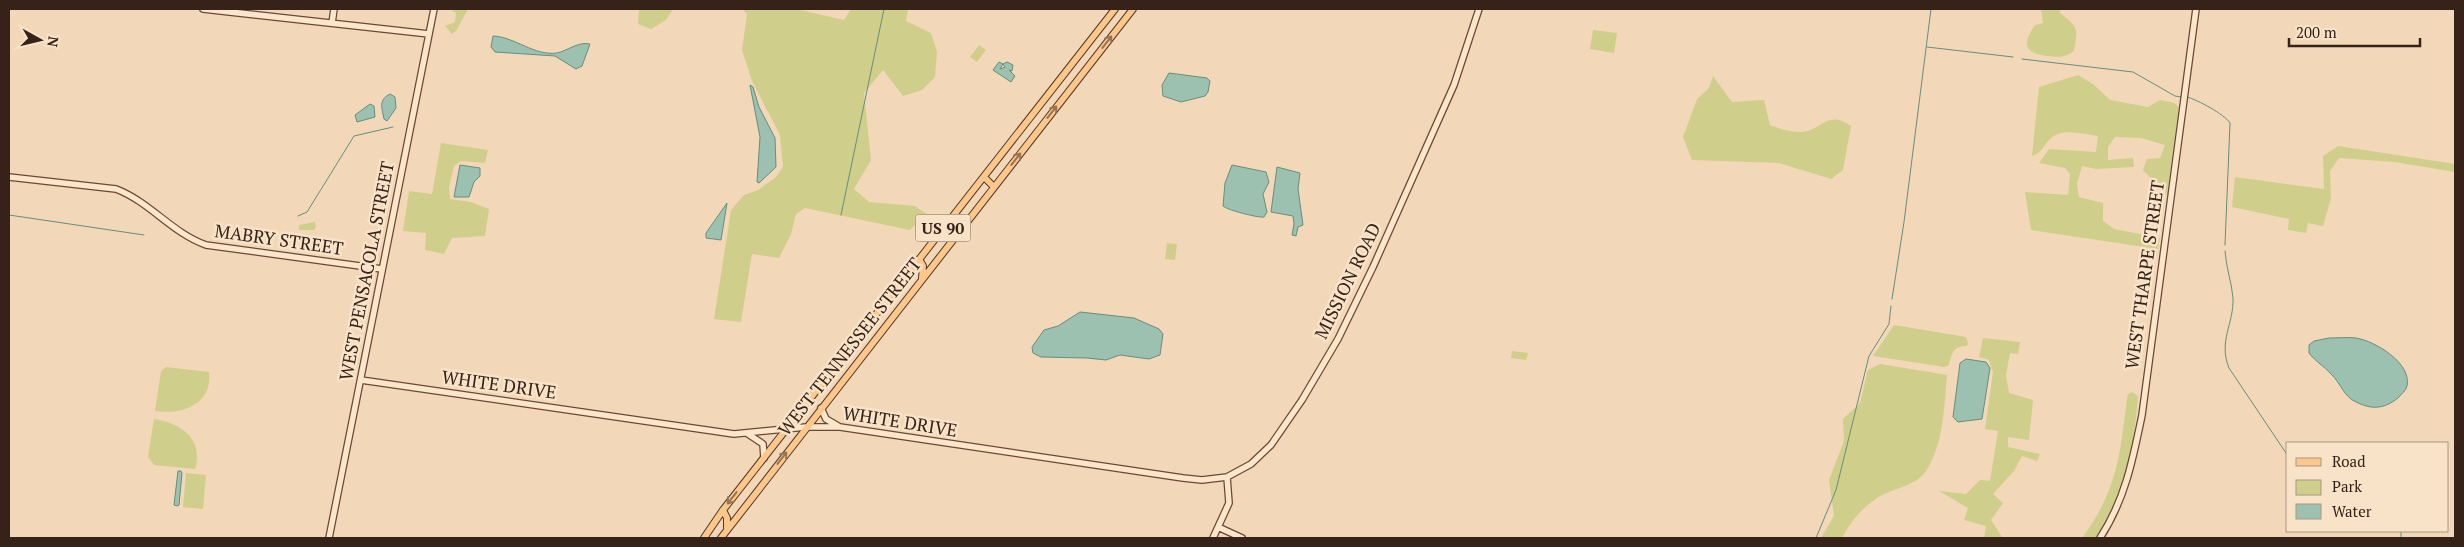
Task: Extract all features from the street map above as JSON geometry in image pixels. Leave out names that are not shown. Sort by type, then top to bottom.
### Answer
[{"type":"main road","name":"WEST TENNESSEE STREET","points":[[704,538],[723,510],[1115,9]]},
{"type":"main road","name":"WEST TENNESSEE STREET","points":[[721,538],[1133,9]]},
{"type":"main road","points":[[1055,85],[1067,93]]},
{"type":"main road","points":[[984,177],[994,187]]},
{"type":"main road","points":[[919,259],[923,266],[922,279]]},
{"type":"main road","points":[[723,510],[727,518],[726,530]]},
{"type":"street","points":[[203,9],[429,34]]},
{"type":"street","points":[[332,23],[334,9]]},
{"type":"street","name":"WEST PENSACOLA STREET","points":[[329,538],[434,9]]},
{"type":"street","name":"MISSION ROAD","points":[[1227,477],[1251,464],[1272,445],[1302,400],[1346,324],[1454,85],[1478,9]]},
{"type":"street","name":"WEST THARPE STREET","points":[[2100,538],[2114,515],[2129,478],[2142,415],[2196,9]]},
{"type":"street","name":"MABRY STREET","points":[[9,177],[116,189],[131,196],[187,237],[206,245],[382,269]]},
{"type":"street","name":"WHITE DRIVE","points":[[360,380],[717,432],[746,433],[806,427],[840,427],[1183,478],[1202,480],[1227,477]]},
{"type":"street","points":[[822,408],[826,419],[840,427]]},
{"type":"street","points":[[746,433],[763,444],[764,458]]},
{"type":"street","points":[[1212,538],[1229,503],[1227,477]]},
{"type":"street","points":[[1218,527],[1242,538]]},
{"type":"green space","points":[[450,9],[468,9],[456,31],[452,34],[445,26],[455,22],[456,13]]},
{"type":"green space","points":[[639,9],[673,9],[666,20],[651,29],[638,24]]},
{"type":"green space","points":[[735,9],[796,9],[844,20],[851,9],[908,9],[906,21],[931,33],[937,52],[935,77],[922,90],[903,96],[883,70],[864,93],[871,160],[854,189],[869,202],[915,206],[938,222],[934,229],[917,223],[910,230],[805,208],[796,214],[791,234],[779,258],[752,254],[741,322],[714,319],[731,210],[744,195],[758,190],[776,177],[783,167],[780,135],[752,81],[742,50],[747,14],[743,10]]},
{"type":"green space","points":[[2041,9],[2060,9],[2060,13],[2071,22],[2076,29],[2074,51],[2064,56],[2055,57],[2039,55],[2030,50],[2027,42],[2028,37],[2035,25],[2043,23]]},
{"type":"green space","points":[[1593,30],[1617,33],[1614,53],[1590,49]]},
{"type":"green space","points":[[979,45],[986,50],[977,62],[970,57]]},
{"type":"green space","points":[[2078,75],[2093,84],[2110,100],[2148,107],[2160,100],[2174,103],[2179,107],[2167,195],[2143,170],[2147,159],[2160,158],[2165,145],[2141,138],[2115,137],[2108,147],[2108,160],[2133,158],[2134,167],[2096,169],[2082,166],[2077,184],[2079,197],[2103,203],[2103,221],[2114,229],[2160,238],[2158,249],[2031,230],[2025,192],[2068,195],[2070,174],[2065,168],[2039,163],[2049,149],[2096,152],[2098,136],[2066,132],[2054,136],[2040,151],[2032,156],[2039,87]]},
{"type":"green space","points":[[1713,76],[1732,102],[1764,100],[1770,125],[1789,131],[1801,132],[1836,119],[1851,126],[1843,170],[1831,179],[1779,163],[1692,160],[1683,137],[1697,99],[1709,88]]},
{"type":"green space","points":[[441,143],[488,150],[485,163],[461,161],[454,166],[449,188],[450,199],[471,202],[489,209],[485,236],[452,238],[444,254],[425,250],[426,233],[403,231],[409,191],[432,194]]},
{"type":"green space","points":[[2338,146],[2455,164],[2455,172],[2395,162],[2339,158],[2330,171],[2331,198],[2323,226],[2308,223],[2306,233],[2288,230],[2289,219],[2232,207],[2235,177],[2324,189],[2323,156]]},
{"type":"green space","points":[[315,222],[316,227],[314,230],[299,230],[299,225]]},
{"type":"green space","points":[[1167,243],[1177,244],[1175,260],[1165,259]]},
{"type":"green space","points":[[1894,325],[1966,337],[1968,343],[1967,346],[1959,347],[1954,351],[1949,365],[1945,367],[1873,356]]},
{"type":"green space","points":[[1983,338],[2020,342],[2018,354],[2010,353],[2006,375],[2009,393],[2033,400],[2029,440],[2008,437],[2008,447],[2040,454],[2037,461],[2022,456],[2014,471],[1993,494],[2003,503],[1991,520],[2001,538],[1984,538],[1986,526],[1964,520],[1968,508],[1939,491],[1966,494],[1980,480],[1990,481],[1998,431],[1985,429],[1993,372],[1989,360],[1979,357]]},
{"type":"green space","points":[[1512,351],[1528,353],[1526,360],[1511,358]]},
{"type":"green space","points":[[1880,364],[1947,375],[1944,412],[1936,449],[1932,460],[1921,477],[1908,485],[1886,493],[1868,505],[1855,518],[1842,538],[1821,538],[1834,516],[1829,480],[1844,441],[1843,419],[1860,403],[1868,370]]},
{"type":"green space","points":[[166,367],[209,372],[209,383],[206,393],[201,400],[185,409],[165,412],[155,411],[161,371]]},
{"type":"green space","points":[[2132,392],[2138,396],[2134,434],[2121,487],[2114,505],[2095,538],[2082,538],[2094,521],[2110,488],[2119,455],[2128,394]]},
{"type":"green space","points":[[154,419],[173,424],[188,434],[196,449],[195,469],[154,465],[148,457]]},
{"type":"green space","points":[[186,473],[206,475],[203,509],[183,507]]},
{"type":"water","points":[[493,36],[501,37],[540,52],[549,53],[561,52],[586,43],[590,44],[582,66],[576,69],[555,56],[495,52],[491,47]]},
{"type":"water","points":[[999,62],[1003,64],[1007,62],[1013,65],[1012,71],[1009,70],[1015,76],[1011,82],[993,70]]},
{"type":"water","points":[[1169,73],[1207,78],[1210,81],[1208,92],[1205,96],[1181,102],[1163,96],[1162,85]]},
{"type":"water","points":[[750,85],[753,87],[759,107],[775,138],[776,167],[759,183],[757,182],[760,137]]},
{"type":"water","points":[[390,94],[395,97],[396,108],[387,121],[384,119],[382,102]]},
{"type":"water","points":[[370,104],[374,106],[375,117],[357,122],[355,115]]},
{"type":"water","points":[[460,165],[480,168],[480,176],[474,182],[469,197],[454,197]]},
{"type":"water","points":[[1232,165],[1266,172],[1269,182],[1263,194],[1267,212],[1264,217],[1230,210],[1223,206],[1225,183]]},
{"type":"water","points":[[1277,167],[1300,173],[1298,189],[1303,225],[1298,227],[1296,236],[1292,235],[1293,216],[1271,212]]},
{"type":"water","points":[[727,203],[721,240],[706,238],[706,233]]},
{"type":"water","points":[[1080,312],[1134,318],[1159,329],[1163,334],[1160,355],[1149,359],[1120,355],[1106,360],[1041,357],[1033,353],[1032,347],[1044,330],[1058,326]]},
{"type":"water","points":[[2329,338],[2356,338],[2382,348],[2398,361],[2404,369],[2407,377],[2406,389],[2398,398],[2383,406],[2367,406],[2352,400],[2334,377],[2309,353],[2309,345],[2314,341]]},
{"type":"water","points":[[1966,359],[1986,362],[1990,368],[1982,419],[1958,422],[1953,417],[1960,363]]},
{"type":"water","points":[[178,471],[182,473],[179,505],[177,506],[174,505]]},
{"type":"waterway","points":[[841,215],[884,9]]},
{"type":"waterway","points":[[1892,299],[1904,222],[1931,9]]},
{"type":"waterway","points":[[1927,47],[2013,57]]},
{"type":"waterway","points":[[2022,59],[2133,72],[2175,96],[2181,97]]},
{"type":"waterway","points":[[2187,97],[2210,108],[2230,123],[2225,245]]},
{"type":"waterway","points":[[298,216],[307,212],[354,136],[393,127]]},
{"type":"waterway","points":[[9,215],[144,235]]},
{"type":"waterway","points":[[2225,251],[2233,298],[2225,349],[2229,368],[2286,453]]},
{"type":"waterway","points":[[1816,538],[1836,490],[1869,356],[1889,324],[1891,306]]},
{"type":"waterway","points":[[2401,532],[2401,538]]}]
